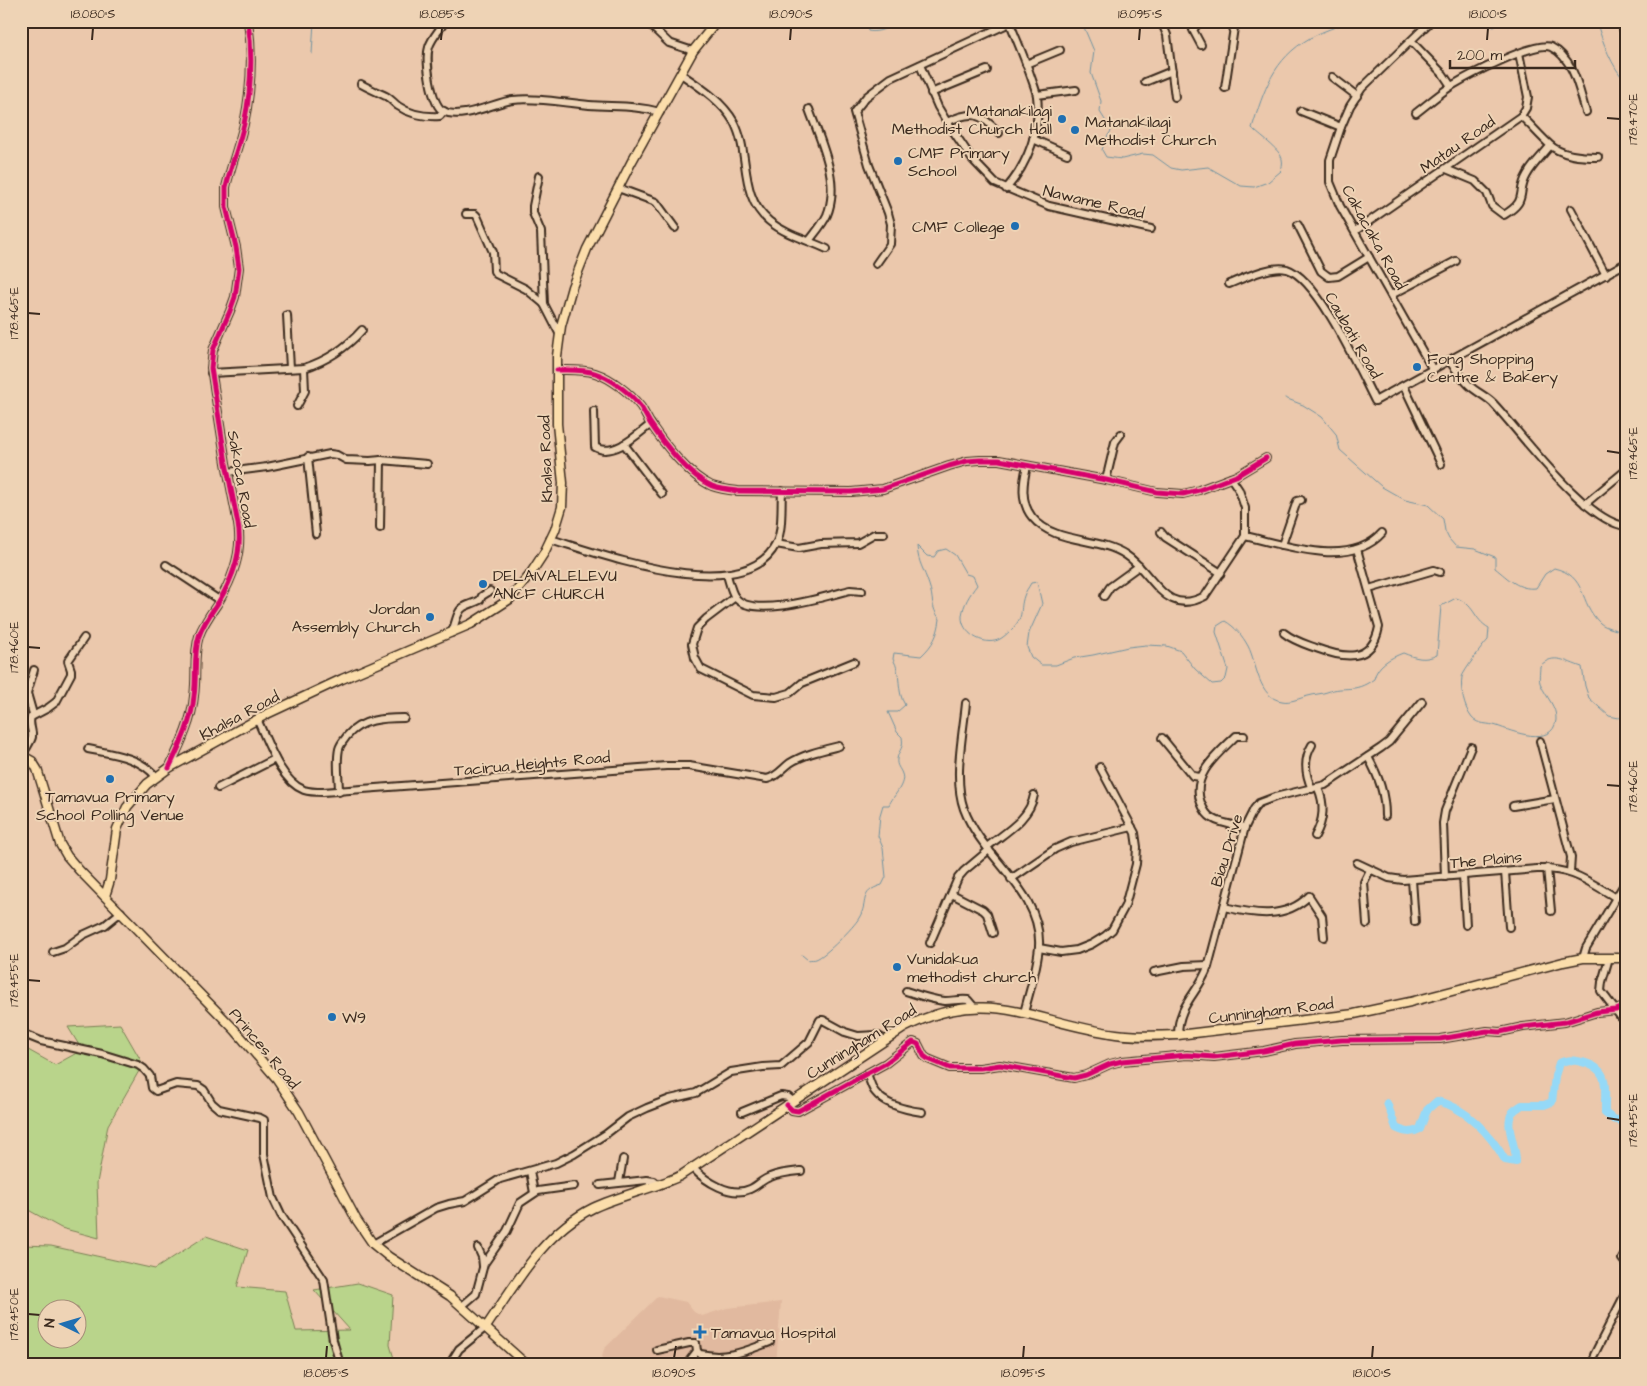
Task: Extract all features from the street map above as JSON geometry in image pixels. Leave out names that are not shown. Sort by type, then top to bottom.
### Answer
[{"type":"highway","points":[[1622,21],[1626,35]]},
{"type":"main road","name":"Khalsa Road","points":[[105,896],[110,880],[117,829],[124,814],[140,792],[156,777],[257,719],[342,679],[471,624],[510,598],[529,576],[544,553],[562,507],[563,484],[557,424],[557,370],[560,335],[572,288],[587,249],[618,188],[693,51],[717,21]]},
{"type":"main road","name":"Princes Road","points":[[22,755],[32,761],[37,769],[63,850],[235,1030],[278,1079],[299,1112],[356,1219],[373,1244],[389,1257],[436,1286],[462,1306],[527,1365]]},
{"type":"main road","name":"Cunningham Road","points":[[486,1327],[537,1255],[555,1235],[582,1214],[659,1185],[693,1168],[885,1040],[929,1015],[953,1009],[991,1006],[1116,1034],[1178,1035],[1313,1020],[1363,1012],[1410,1002],[1562,962],[1583,958],[1626,958]]},
{"type":"street","name":"Sakoca Road","points":[[169,768],[192,711],[196,679],[196,647],[208,617],[236,566],[240,536],[228,472],[211,358],[235,297],[239,268],[226,207],[226,187],[244,125],[249,89],[251,50],[248,21]]},
{"type":"street","points":[[445,21],[432,39],[427,56],[435,100],[444,111],[450,113],[470,112],[505,101],[520,100],[639,107],[660,112]]},
{"type":"street","points":[[646,21],[669,43],[693,51]]},
{"type":"street","points":[[1161,21],[1167,35],[1176,97]]},
{"type":"street","points":[[1200,21],[1192,30],[1201,45]]},
{"type":"street","points":[[1225,88],[1236,21]]},
{"type":"street","points":[[876,264],[890,244],[891,224],[869,165],[854,112],[866,97],[891,78],[1012,22],[1037,95],[1033,139],[1026,160],[1006,189]]},
{"type":"street","name":"Cakacaka Road","points":[[1428,24],[1362,88],[1357,96],[1341,127],[1330,160],[1330,182],[1340,206],[1433,370]]},
{"type":"street","points":[[1411,41],[1452,86]]},
{"type":"street","points":[[1416,113],[1452,86],[1519,53],[1543,45],[1550,46],[1566,60],[1573,73],[1586,112]]},
{"type":"street","points":[[1026,64],[1060,50]]},
{"type":"street","points":[[1519,53],[1528,97],[1526,108],[1521,116],[1533,126],[1550,146],[1581,157],[1598,157]]},
{"type":"street","name":"Nawame Road","points":[[920,65],[931,93],[947,122],[972,159],[994,184],[1049,206],[1151,229]]},
{"type":"street","points":[[931,93],[987,70]]},
{"type":"street","points":[[1145,82],[1172,71]]},
{"type":"street","points":[[680,74],[724,107],[734,123],[740,139],[749,189],[762,213],[769,221],[790,234],[827,249]]},
{"type":"street","points":[[1332,77],[1357,96]]},
{"type":"street","points":[[362,84],[388,98],[411,114],[440,116],[444,111]]},
{"type":"street","points":[[1037,95],[1076,90]]},
{"type":"street","points":[[809,109],[830,171],[831,192],[827,215],[809,241]]},
{"type":"street","points":[[1300,111],[1341,127]]},
{"type":"street","points":[[947,122],[969,113],[981,116],[999,133]]},
{"type":"street","name":"Matau Road","points":[[1355,231],[1521,116]]},
{"type":"street","points":[[1033,139],[1067,154]]},
{"type":"street","points":[[1446,169],[1475,181],[1487,193],[1492,206],[1504,215],[1515,208],[1520,202],[1528,173],[1550,146]]},
{"type":"street","points":[[539,176],[533,213],[540,232],[544,304]]},
{"type":"street","points":[[618,188],[656,202],[675,228]]},
{"type":"street","points":[[1571,209],[1606,275]]},
{"type":"street","points":[[466,214],[475,214],[477,216],[493,252],[494,271],[496,274],[526,289],[544,304],[560,335]]},
{"type":"street","points":[[1298,225],[1321,271],[1329,276],[1338,276],[1369,257]]},
{"type":"street","points":[[1391,295],[1456,261]]},
{"type":"street","name":"Caubati Road","points":[[1229,284],[1261,272],[1286,269],[1296,273],[1317,297],[1348,348],[1375,402],[1626,264]]},
{"type":"street","points":[[287,315],[290,368]]},
{"type":"street","points":[[212,373],[304,368],[326,359],[353,340],[362,330]]},
{"type":"street","points":[[1450,361],[1469,385],[1492,402],[1568,488],[1605,520],[1616,525],[1626,526]]},
{"type":"street","points":[[298,406],[305,391],[304,368]]},
{"type":"street","points":[[557,370],[595,372],[618,385],[640,406],[651,424],[678,459],[694,474],[710,485],[723,490],[851,492],[883,489],[966,461],[999,460],[1106,480],[1157,492],[1183,494],[1230,478],[1266,458]]},
{"type":"street","points":[[1404,386],[1441,464]]},
{"type":"street","points":[[594,412],[595,447],[599,450],[614,448],[624,444],[651,424]]},
{"type":"street","points":[[1106,480],[1115,442],[1121,434]]},
{"type":"street","points":[[624,444],[662,494]]},
{"type":"street","points":[[228,472],[267,467],[308,457],[330,454],[337,455],[346,460],[381,460],[427,464]]},
{"type":"street","points":[[308,457],[316,534]]},
{"type":"street","points":[[380,528],[381,460]]},
{"type":"street","points":[[1027,466],[1023,491],[1025,504],[1031,516],[1041,526],[1058,535],[1113,548],[1126,555],[1139,566],[1168,598],[1181,602],[1195,601],[1205,596],[1245,536],[1245,508],[1239,490],[1230,478]]},
{"type":"street","points":[[1586,504],[1626,470]]},
{"type":"street","points":[[550,539],[635,564],[702,575],[727,575],[746,570],[761,562],[776,544],[781,521],[782,492]]},
{"type":"street","points":[[1282,545],[1297,501],[1301,500]]},
{"type":"street","points":[[1161,532],[1165,537],[1220,573]]},
{"type":"street","points":[[1245,536],[1329,553],[1357,549],[1377,539],[1382,533]]},
{"type":"street","points":[[776,544],[799,548],[821,544],[858,543],[874,534],[884,534]]},
{"type":"street","points":[[1284,633],[1293,640],[1336,656],[1362,653],[1370,648],[1377,638],[1379,628],[1357,549]]},
{"type":"street","points":[[166,565],[219,600]]},
{"type":"street","points":[[1104,596],[1110,587],[1139,566]]},
{"type":"street","points":[[1369,590],[1434,570],[1440,572]]},
{"type":"street","points":[[727,575],[735,597],[744,604],[767,607],[783,606],[850,590],[862,591]]},
{"type":"street","points":[[451,633],[462,607],[480,600],[482,596],[490,591]]},
{"type":"street","points":[[735,597],[697,628],[692,644],[695,658],[701,669],[753,695],[776,698],[790,693],[802,683],[854,662]]},
{"type":"street","points":[[22,755],[32,739],[29,719],[33,714],[48,708],[56,702],[71,674],[68,662],[84,638]]},
{"type":"street","points":[[33,714],[27,693],[34,670]]},
{"type":"street","name":"Biau Drive","points":[[1178,1035],[1182,1011],[1200,985],[1208,965],[1245,827],[1254,809],[1259,803],[1275,797],[1315,788],[1336,779],[1389,742],[1422,702]]},
{"type":"street","points":[[966,703],[960,774],[960,789],[964,808],[988,848],[1028,901],[1035,915],[1039,934],[1039,948],[1024,1013]]},
{"type":"street","points":[[339,792],[339,747],[351,730],[375,720],[404,718]]},
{"type":"street","name":"Tacirua Heights Road","points":[[257,719],[282,772],[298,787],[304,790],[339,792],[666,766],[689,766],[767,779],[773,778],[791,762],[818,751],[839,746]]},
{"type":"street","points":[[1244,736],[1236,736],[1219,753],[1205,770],[1198,786],[1199,797],[1210,817],[1221,822],[1245,827]]},
{"type":"street","points":[[1162,738],[1193,776],[1201,777]]},
{"type":"street","points":[[1540,741],[1571,857],[1570,872]]},
{"type":"street","points":[[1312,745],[1306,758],[1306,776],[1322,797],[1323,806],[1322,818],[1316,836]]},
{"type":"street","points":[[1444,877],[1443,824],[1445,811],[1471,747]]},
{"type":"street","points":[[88,749],[128,758],[150,769],[156,777]]},
{"type":"street","points":[[1368,757],[1382,787],[1385,800],[1385,816]]},
{"type":"street","points":[[218,788],[275,759]]},
{"type":"street","points":[[1039,948],[1061,952],[1077,950],[1092,944],[1112,930],[1125,906],[1133,881],[1137,847],[1135,833],[1100,767]]},
{"type":"street","points":[[930,943],[958,878],[988,848],[1022,819],[1033,803],[1034,795]]},
{"type":"street","points":[[1513,806],[1555,799]]},
{"type":"street","points":[[1011,879],[1043,857],[1071,842],[1132,827]]},
{"type":"street","name":"The Plains","points":[[1357,863],[1389,878],[1412,880],[1547,868],[1570,872],[1615,897]]},
{"type":"street","points":[[1547,868],[1551,911]]},
{"type":"street","points":[[1367,924],[1364,882],[1370,870]]},
{"type":"street","points":[[1505,872],[1510,927]]},
{"type":"street","points":[[1463,876],[1466,925]]},
{"type":"street","points":[[1412,880],[1415,922]]},
{"type":"street","points":[[1583,958],[1586,948],[1626,881]]},
{"type":"street","points":[[952,894],[984,910],[994,933]]},
{"type":"street","points":[[1224,907],[1252,913],[1276,912],[1292,909],[1300,905],[1309,896],[1322,916],[1324,937]]},
{"type":"street","points":[[52,952],[65,948],[83,935],[105,925],[121,912]]},
{"type":"street","points":[[1609,958],[1601,990],[1626,1024]]},
{"type":"street","points":[[1154,972],[1184,966],[1208,965]]},
{"type":"street","points":[[906,991],[938,1000],[968,1000],[974,1007]]},
{"type":"street","points":[[742,1112],[782,1096],[788,1097],[792,1110],[798,1110],[896,1057],[914,1042],[918,1044],[928,1059],[950,1068],[980,1068],[1000,1065],[1074,1078],[1122,1061],[1187,1055],[1214,1057],[1264,1051],[1295,1044],[1342,1040],[1440,1039],[1487,1031],[1500,1032],[1523,1026],[1565,1022],[1597,1012],[1616,1010],[1626,1006]]},
{"type":"street","points":[[373,1244],[436,1208],[465,1201],[500,1179],[556,1163],[606,1134],[628,1117],[647,1108],[670,1099],[696,1093],[731,1072],[763,1066],[781,1066],[809,1042],[820,1020],[849,1034],[877,1035],[885,1040]]},
{"type":"street","points":[[21,1033],[41,1041],[102,1054],[138,1065],[148,1073],[154,1091],[176,1084],[198,1086],[204,1090],[212,1103],[219,1109],[263,1119],[265,1124],[264,1154],[275,1203],[300,1246],[324,1280],[333,1340],[340,1365]]},
{"type":"street","points":[[867,1074],[874,1090],[881,1098],[900,1107],[922,1112]]},
{"type":"street","points":[[619,1182],[623,1159]]},
{"type":"street","points":[[693,1168],[710,1182],[729,1190],[738,1191],[750,1189],[768,1177],[801,1171]]},
{"type":"street","points":[[530,1171],[534,1193]]},
{"type":"street","points":[[600,1185],[650,1180],[659,1185]]},
{"type":"street","points":[[462,1306],[476,1294],[483,1267],[507,1231],[518,1206],[523,1200],[542,1190],[574,1186]]},
{"type":"street","points":[[478,1248],[482,1257],[483,1267]]},
{"type":"street","points":[[1626,1252],[1622,1258],[1626,1264]]},
{"type":"street","points":[[1594,1355],[1626,1292]]},
{"type":"street","points":[[449,1365],[459,1349],[486,1327]]},
{"type":"street","points":[[657,1350],[694,1342],[700,1354],[719,1357],[770,1342]]},
{"type":"street","points":[[686,1365],[697,1350]]},
{"type":"shaded area","name":"Tamavua Hospital","points":[[658,1296],[686,1302],[694,1312],[702,1316],[727,1308],[781,1302],[776,1365],[600,1365],[604,1349]]},
{"type":"green space","points":[[120,1024],[143,1064],[108,1125],[97,1183],[99,1238],[61,1228],[21,1206],[21,1046],[55,1065],[82,1050],[68,1027]]},
{"type":"green space","points":[[206,1236],[248,1250],[237,1287],[285,1291],[296,1331],[350,1330],[314,1290],[358,1283],[393,1295],[390,1345],[396,1365],[21,1365],[21,1245],[51,1246],[155,1269]]},
{"type":"waterway","points":[[312,54],[314,21]]},
{"type":"waterway","points":[[841,24],[844,21]]},
{"type":"waterway","points":[[867,21],[868,31],[884,29],[897,21]]},
{"type":"waterway","points":[[1079,21],[1083,25],[1094,51],[1091,73],[1101,101],[1100,112],[1113,128],[1105,140],[1102,150],[1106,157],[1122,159],[1143,154],[1153,155],[1171,168],[1181,170],[1208,167],[1241,186],[1254,187],[1268,182],[1281,171],[1282,166],[1282,159],[1277,151],[1252,128],[1266,88],[1272,77],[1287,56],[1297,46],[1350,21]]},
{"type":"waterway","points":[[1470,21],[1494,27],[1503,21]]},
{"type":"waterway","points":[[1596,21],[1612,61],[1626,82]]},
{"type":"waterway","points":[[1285,398],[1303,405],[1322,417],[1336,434],[1340,450],[1382,487],[1405,500],[1428,505],[1443,519],[1445,531],[1456,547],[1475,549],[1495,557],[1495,568],[1514,583],[1524,587],[1536,588],[1545,574],[1554,568],[1565,572],[1578,583],[1588,607],[1600,623],[1626,634]]},
{"type":"waterway","points":[[802,955],[808,960],[815,959],[832,947],[859,918],[867,894],[882,885],[886,877],[883,848],[878,836],[880,815],[883,805],[889,805],[901,786],[903,778],[897,761],[902,747],[902,737],[897,732],[888,712],[897,712],[905,705],[902,700],[896,665],[893,659],[894,653],[921,656],[934,639],[940,619],[933,606],[917,546],[927,556],[934,557],[938,551],[946,549],[955,555],[966,574],[973,576],[977,585],[965,604],[962,616],[965,628],[980,640],[998,640],[1017,624],[1025,593],[1031,583],[1037,582],[1042,604],[1029,633],[1027,647],[1031,657],[1041,665],[1056,665],[1074,658],[1128,647],[1146,645],[1167,646],[1181,651],[1195,669],[1212,684],[1221,683],[1226,678],[1228,669],[1216,632],[1217,626],[1225,621],[1246,642],[1259,679],[1268,694],[1282,701],[1292,701],[1333,690],[1355,688],[1367,684],[1374,679],[1381,666],[1393,657],[1403,653],[1420,658],[1437,655],[1441,606],[1456,598],[1467,604],[1489,628],[1488,640],[1462,677],[1463,698],[1469,714],[1474,720],[1521,734],[1540,736],[1553,729],[1556,715],[1539,678],[1540,666],[1545,662],[1555,659],[1582,667],[1589,698],[1609,716],[1619,718],[1626,715]]},
{"type":"waterway","points":[[1387,1103],[1396,1128],[1411,1132],[1420,1129],[1427,1110],[1437,1101],[1448,1104],[1477,1123],[1493,1141],[1505,1160],[1516,1162],[1509,1124],[1512,1113],[1522,1105],[1544,1105],[1552,1102],[1555,1076],[1559,1063],[1573,1060],[1592,1065],[1598,1070],[1604,1081],[1605,1113],[1613,1119],[1626,1122]]},
{"type":"cycle path","points":[[169,768],[191,715],[199,636],[228,584],[238,555],[238,524],[211,368],[213,350],[235,297],[239,268],[226,207],[226,187],[244,124],[248,99],[251,73],[248,21]]},
{"type":"cycle path","points":[[557,370],[590,372],[614,382],[637,402],[662,440],[678,459],[703,481],[721,489],[738,491],[851,492],[883,489],[967,461],[999,460],[1106,480],[1157,492],[1183,494],[1236,476],[1266,458]]},
{"type":"cycle path","points":[[787,1105],[792,1110],[798,1111],[886,1063],[913,1042],[918,1044],[924,1056],[928,1059],[950,1068],[980,1068],[1000,1065],[1074,1078],[1122,1061],[1187,1055],[1214,1057],[1264,1051],[1295,1044],[1342,1040],[1440,1039],[1487,1031],[1500,1032],[1565,1022],[1597,1012],[1616,1010],[1626,1006]]},
{"type":"place","name":"Matanakilagi Methodist Church Hall","points":[[1062,119]]},
{"type":"place","name":"Matanakilagi Methodist Church","points":[[1075,130]]},
{"type":"place","name":"CMF Primary School","points":[[898,161]]},
{"type":"place","name":"CMF College","points":[[1015,226]]},
{"type":"place","name":"Fong Shopping Centre & Bakery","points":[[1417,367]]},
{"type":"place","name":"DELAIVALELEVU ANCF CHURCH","points":[[483,584]]},
{"type":"place","name":"Jordan Assembly Church","points":[[430,617]]},
{"type":"place","name":"Tamavua Primary School Polling Venue","points":[[110,779]]},
{"type":"place","name":"Vunidakua methodist church","points":[[897,967]]},
{"type":"place","name":"W9","points":[[332,1017]]},
{"type":"place","name":"Tamavua Hospital","points":[[700,1332]]}]
